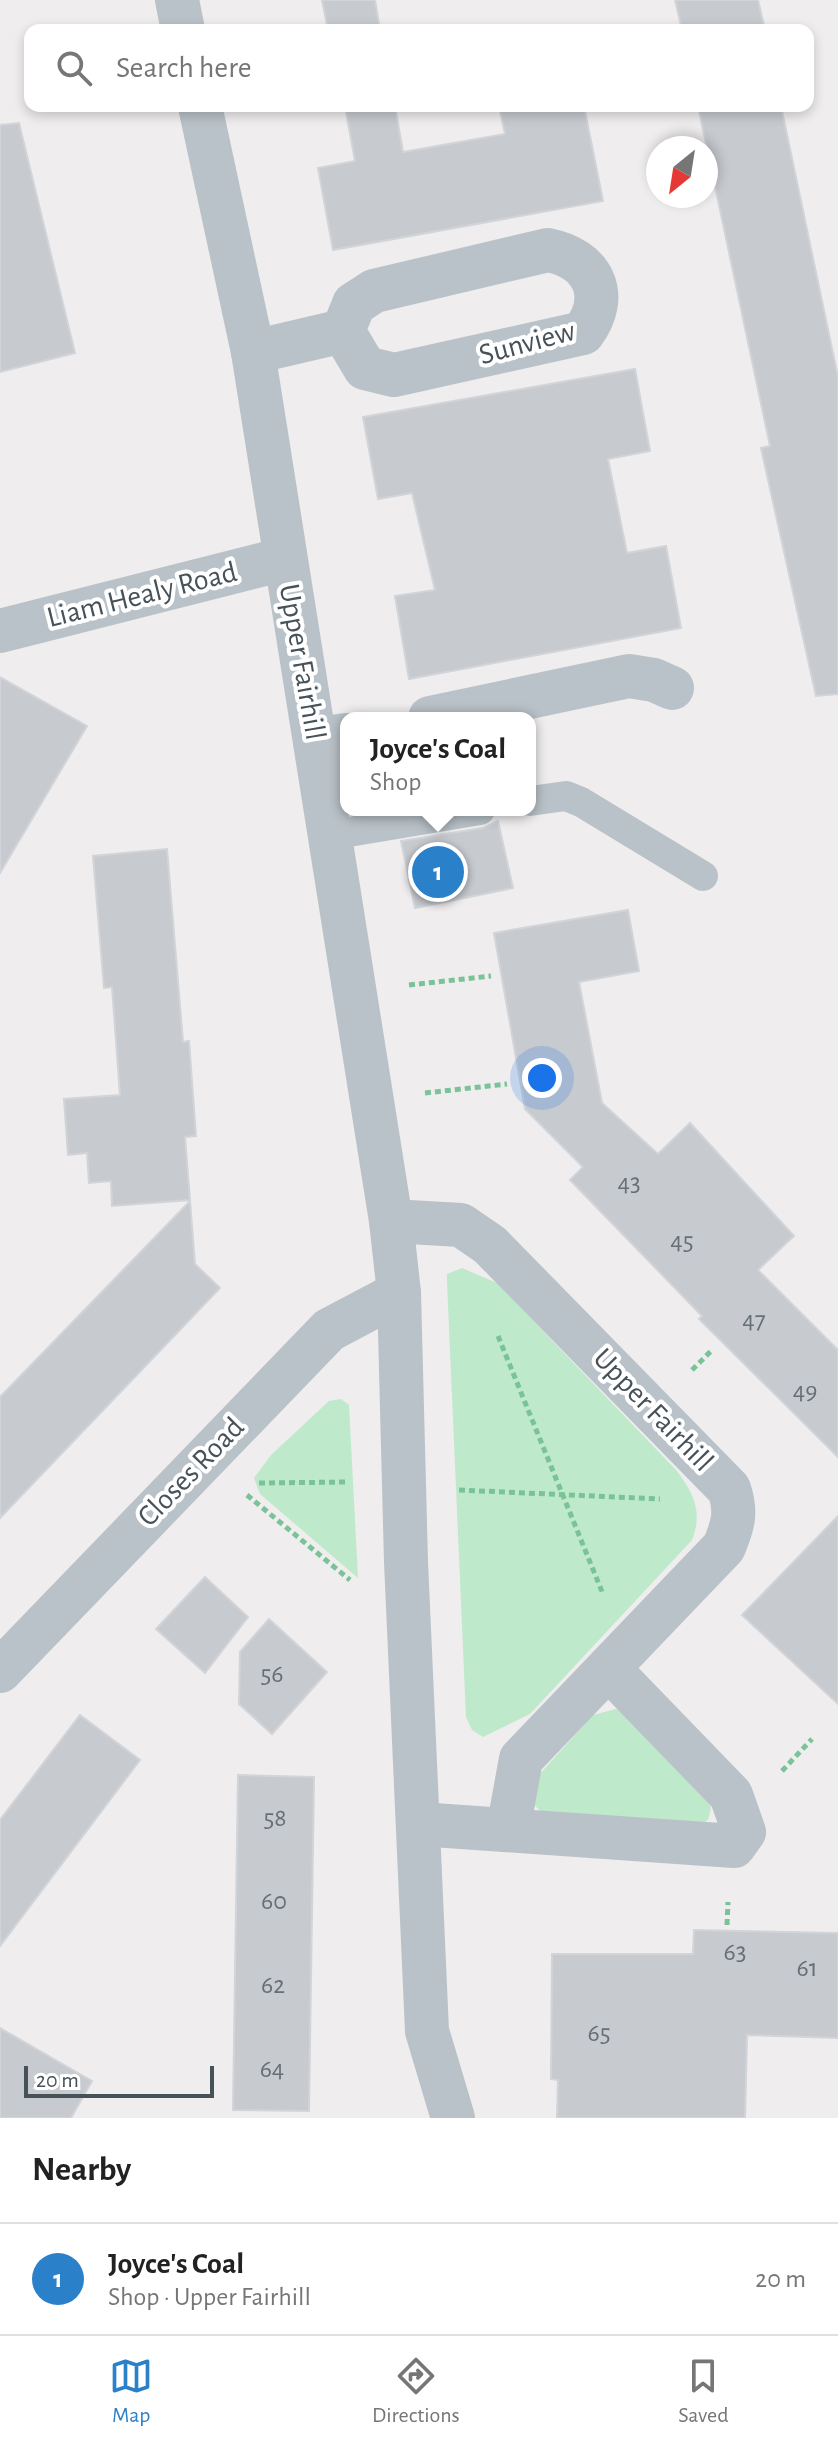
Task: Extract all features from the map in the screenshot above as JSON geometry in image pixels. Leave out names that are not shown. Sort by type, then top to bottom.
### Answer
[{"type":"street","points":[[177,0],[182,24]]},
{"type":"street","name":"Upper Fairhill","points":[[201,112],[253,352],[284,559],[331,737],[331,835],[391,1221],[399,1293],[406,1562],[427,2031],[453,2118]]},
{"type":"street","name":"Sunview","points":[[548,250],[568,254],[583,265],[592,277],[596,293],[597,315],[583,333],[394,375],[365,368],[343,331],[354,304],[374,291],[548,250]]},
{"type":"street","points":[[253,352],[343,331]]},
{"type":"street","name":"Liam Healy Road","points":[[0,631],[284,559]]},
{"type":"street","points":[[458,712],[629,676],[654,680],[672,688]]},
{"type":"street","name":"Upper Fairhill","points":[[391,1221],[461,1225],[490,1245],[729,1489],[734,1504]]},
{"type":"street","name":"Closes Road","points":[[0,1671],[329,1330],[399,1293]]},
{"type":"street","points":[[508,1830],[521,1759],[724,1547],[734,1521],[734,1504]]},
{"type":"street","points":[[419,1824],[734,1846],[744,1832],[731,1795],[618,1659]]},
{"type":"lane","points":[[536,800],[566,796],[581,802],[703,876]]},
{"type":"lane","points":[[331,835],[444,816]]},
{"type":"path","points":[[407,985],[491,976]]},
{"type":"path","points":[[422,1093],[507,1084]]},
{"type":"path","points":[[497,1333],[563,1492],[618,1659]]},
{"type":"path","points":[[250,1484],[361,1481]]},
{"type":"path","points":[[447,1489],[563,1492],[734,1504]]},
{"type":"path","points":[[246,1494],[353,1582]]},
{"type":"path","points":[[772,1782],[812,1739]]},
{"type":"green space","points":[[462,1268],[497,1283],[677,1471],[692,1496],[697,1512],[692,1540],[530,1714],[483,1737],[472,1730],[466,1717],[447,1282],[447,1274]]},
{"type":"green space","points":[[341,1399],[349,1405],[358,1578],[260,1494],[254,1478],[271,1455],[329,1401]]},
{"type":"green space","points":[[616,1709],[636,1717],[708,1799],[711,1808],[708,1820],[697,1826],[545,1815],[533,1804],[537,1777],[593,1715]]},
{"type":"building","points":[[322,0],[375,0],[379,24],[327,24]]},
{"type":"building","points":[[675,0],[758,0],[764,24],[681,24]]},
{"type":"building","points":[[346,112],[396,112],[403,152],[505,134],[500,112],[585,112],[603,201],[333,250],[318,168],[355,161]]},
{"type":"building","points":[[699,112],[782,112],[838,377],[838,694],[816,696],[761,448],[770,446],[718,200],[718,136],[704,136]]},
{"type":"building","points":[[19,123],[75,353],[0,372],[0,125]]},
{"type":"building","points":[[635,369],[650,451],[608,459],[627,553],[666,546],[681,628],[409,679],[395,596],[435,590],[412,493],[378,499],[363,417]]},
{"type":"building","points":[[0,677],[87,726],[0,873]]},
{"type":"building","points":[[498,821],[513,888],[415,908],[401,841],[483,828]]},
{"type":"building","points":[[167,849],[183,1042],[189,1041],[196,1136],[185,1137],[190,1200],[112,1206],[111,1181],[89,1183],[87,1153],[68,1155],[64,1099],[120,1095],[112,987],[104,988],[93,856]]},
{"type":"building","points":[[628,910],[639,971],[579,982],[602,1103],[658,1154],[690,1123],[794,1236],[758,1270],[838,1350],[838,1457],[699,1319],[702,1316],[570,1180],[583,1167],[525,1109],[494,933]]},
{"type":"building","points":[[190,1201],[195,1264],[220,1288],[0,1518],[0,1397]]},
{"type":"building","points":[[838,1516],[838,1704],[742,1615]]},
{"type":"building","points":[[205,1577],[248,1617],[205,1673],[156,1629]]},
{"type":"building","points":[[269,1619],[327,1672],[272,1734],[239,1704],[240,1652]]},
{"type":"building","points":[[80,1715],[140,1760],[0,1946],[0,1820]]},
{"type":"building","points":[[238,1775],[314,1777],[309,2111],[233,2110]]},
{"type":"building","points":[[694,1930],[838,1933],[838,2038],[747,2035],[745,2118],[557,2118],[558,2080],[551,2079],[552,1954],[693,1954]]},
{"type":"building","points":[[0,2028],[92,2081],[71,2118],[0,2118]]},
{"type":"place","name":"Joyce's Coal","points":[[438,872]]}]
